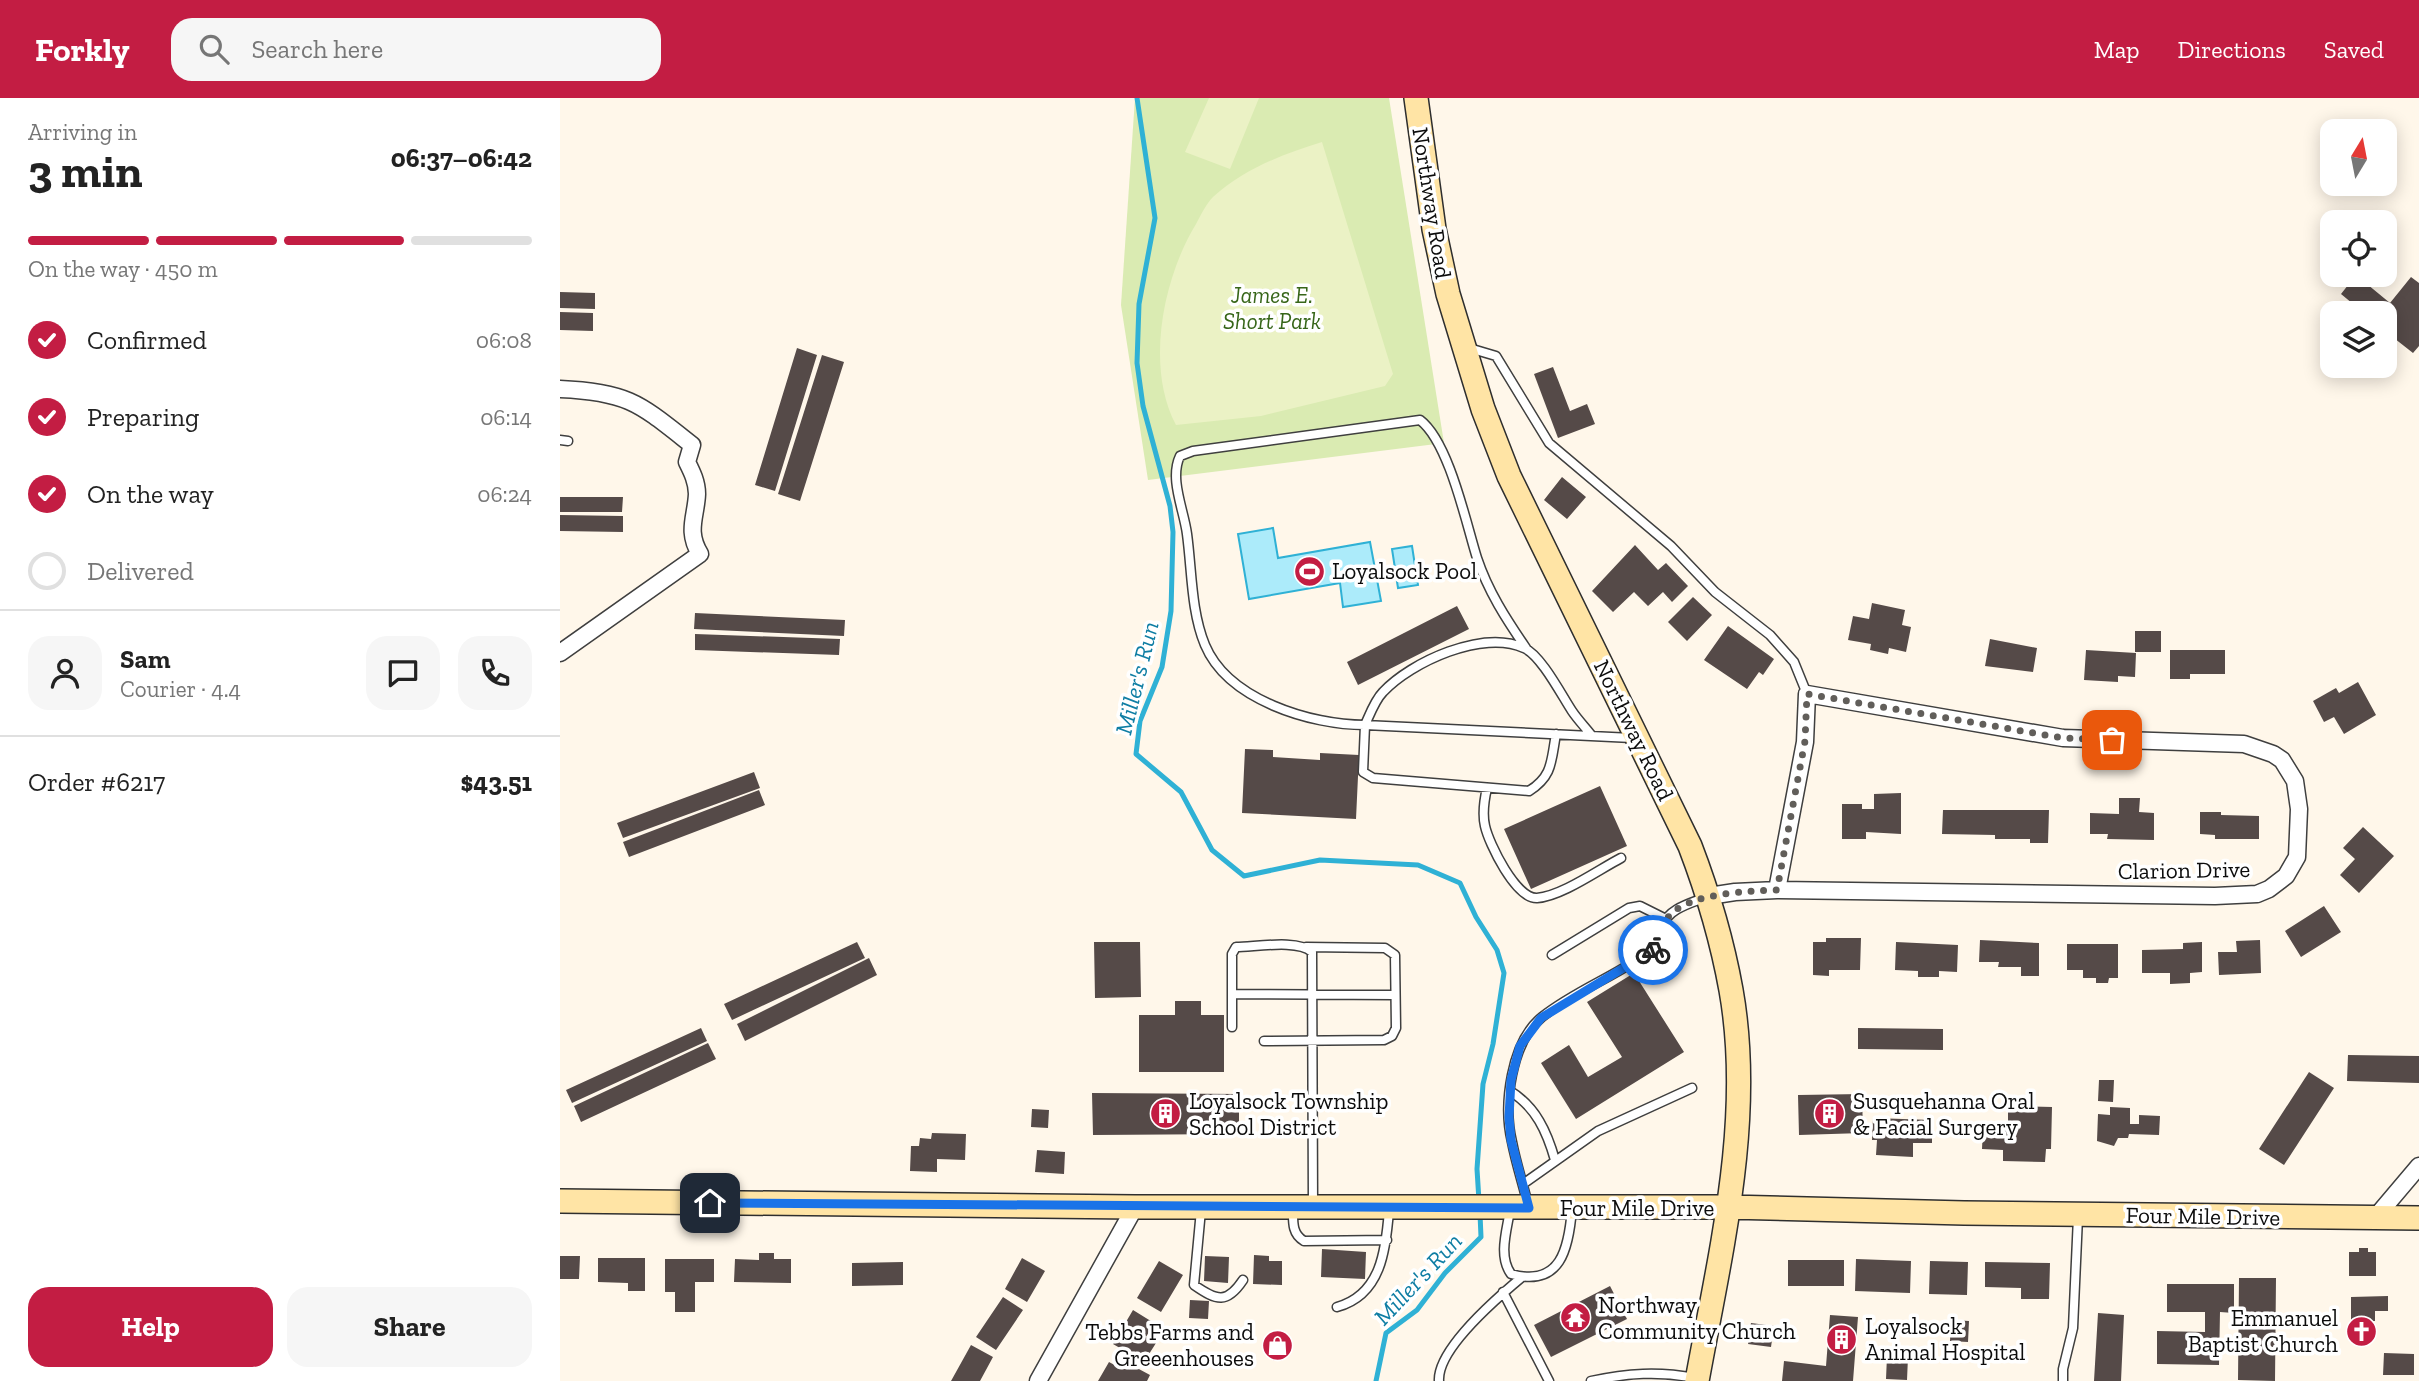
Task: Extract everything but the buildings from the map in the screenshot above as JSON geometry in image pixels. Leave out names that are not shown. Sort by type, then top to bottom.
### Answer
[{"type":"street","name":"Northway Road","points":[[1416,98],[1434,229],[1462,346],[1509,476],[1690,846],[1709,896],[1732,992],[1737,1089],[1728,1207],[1698,1380]]},
{"type":"street","points":[[560,389],[593,390],[620,396],[645,407],[692,445],[687,462],[695,477],[697,496],[691,534],[700,554],[560,653]]},
{"type":"street","points":[[1777,890],[1805,741],[1807,694]]},
{"type":"street","name":"Clarion Drive","points":[[1709,896],[1735,891],[1777,890],[2215,896],[2257,894],[2286,876],[2294,863],[2298,850],[2299,809],[2295,781],[2282,761],[2259,748],[2210,742],[2063,738],[1807,694]]},
{"type":"street","points":[[2375,1218],[2419,1166]]},
{"type":"street","name":"Four Mile Drive","points":[[560,1201],[1135,1207],[1728,1207],[2419,1218]]},
{"type":"street","points":[[1038,1381],[1135,1207]]},
{"type":"lane","points":[[1462,346],[1496,356],[1549,443],[1671,546],[1715,592],[1770,635],[1794,662],[1807,694]]},
{"type":"lane","points":[[1592,736],[1497,606],[1477,558],[1443,453],[1428,426],[1420,421],[1193,451],[1180,456],[1175,468],[1187,536],[1196,613],[1205,645],[1219,670],[1270,704],[1338,725],[1365,725],[1592,736],[1639,738]]},
{"type":"lane","points":[[1526,648],[1503,644],[1458,648],[1405,672],[1380,694],[1365,725],[1363,772],[1373,778],[1529,791],[1543,782],[1549,772],[1556,734]]},
{"type":"lane","points":[[1487,788],[1483,808],[1485,828],[1498,858],[1518,890],[1527,897],[1537,898],[1554,893],[1621,858]]},
{"type":"lane","points":[[1523,1184],[1511,1140],[1510,1091],[1520,1046],[1541,1018],[1647,955],[1657,946],[1663,936],[1662,928],[1666,919],[1675,910],[1709,896]]},
{"type":"lane","points":[[1552,955],[1629,908],[1640,906],[1666,919]]},
{"type":"lane","points":[[1232,1027],[1232,954],[1236,947],[1385,948],[1395,955],[1396,1028],[1392,1036],[1384,1040],[1264,1041]]},
{"type":"lane","points":[[1306,947],[1312,952],[1312,1042],[1303,1207],[1294,1229],[1304,1241],[1387,1240]]},
{"type":"lane","points":[[1232,994],[1395,995]]},
{"type":"lane","points":[[1572,1208],[1564,1254],[1558,1265],[1533,1278],[1511,1273],[1506,1267],[1504,1254],[1512,1207],[1523,1184],[1598,1131],[1692,1088]]},
{"type":"lane","points":[[1510,1091],[1520,1097],[1546,1131],[1555,1160]]},
{"type":"lane","points":[[1202,1207],[1194,1286],[1204,1292],[1228,1298],[1234,1295],[1243,1280]]},
{"type":"lane","points":[[1337,1307],[1352,1303],[1371,1286],[1381,1265],[1387,1240],[1389,1207]]},
{"type":"lane","points":[[2063,1381],[2063,1369],[2073,1328],[2078,1214]]},
{"type":"lane","points":[[1439,1381],[1443,1362],[1462,1336],[1503,1292],[1521,1277]]},
{"type":"lane","points":[[1503,1292],[1549,1381]]},
{"type":"lane","points":[[1591,1381],[1623,1374],[1654,1373],[1698,1380]]},
{"type":"green space","name":"James E. Short Park","points":[[1135,98],[1389,98],[1444,443],[1148,480],[1121,305]]},
{"type":"green space","points":[[1209,98],[1259,98],[1230,169],[1185,152]]},
{"type":"green space","points":[[1322,142],[1393,374],[1385,386],[1261,416],[1176,425],[1161,377],[1160,350],[1167,296],[1184,246],[1208,203],[1225,187],[1264,164]]},
{"type":"water","name":"Loyalsock Pool","points":[[1273,528],[1278,558],[1370,542],[1381,601],[1343,607],[1340,583],[1249,599],[1238,534]]},
{"type":"water","points":[[1412,546],[1418,585],[1398,588],[1392,549]]},
{"type":"waterway","name":"Miller's Run","points":[[1137,98],[1155,218],[1139,304],[1137,363],[1143,406],[1170,506],[1173,532],[1171,611],[1162,667],[1140,721],[1136,754],[1181,792],[1212,850],[1244,876],[1320,860],[1418,865],[1460,883],[1476,917],[1497,950],[1504,973],[1493,1044],[1483,1084],[1477,1169],[1479,1201]]},
{"type":"waterway","name":"Miller's Run","points":[[1376,1381],[1386,1333],[1417,1310],[1445,1273],[1481,1237],[1480,1214]]},
{"type":"way so far","points":[[1653,950],[1663,936],[1662,928],[1666,919],[1675,910],[1709,896],[1735,891],[1777,890],[1805,741],[1807,694],[2063,738],[2112,740]]},
{"type":"place","name":"Loyalsock Pool","points":[[1309,571]]},
{"type":"place","name":"Loyalsock Township School District","points":[[1166,1114]]},
{"type":"place","name":"Susquehanna Oral & Facial Surgery","points":[[1830,1114]]},
{"type":"place","name":"Northway Community Church","points":[[1575,1318]]},
{"type":"place","name":"Emmanuel Baptist Church","points":[[2361,1331]]},
{"type":"place","name":"Loyalsock Animal Hospital","points":[[1842,1339]]},
{"type":"place","name":"Tebbs Farms and Greeenhouses","points":[[1277,1345]]},
{"type":"route","points":[[710,1203],[1529,1208],[1511,1140],[1509,1117],[1511,1080],[1520,1046],[1541,1018],[1653,950]]}]
